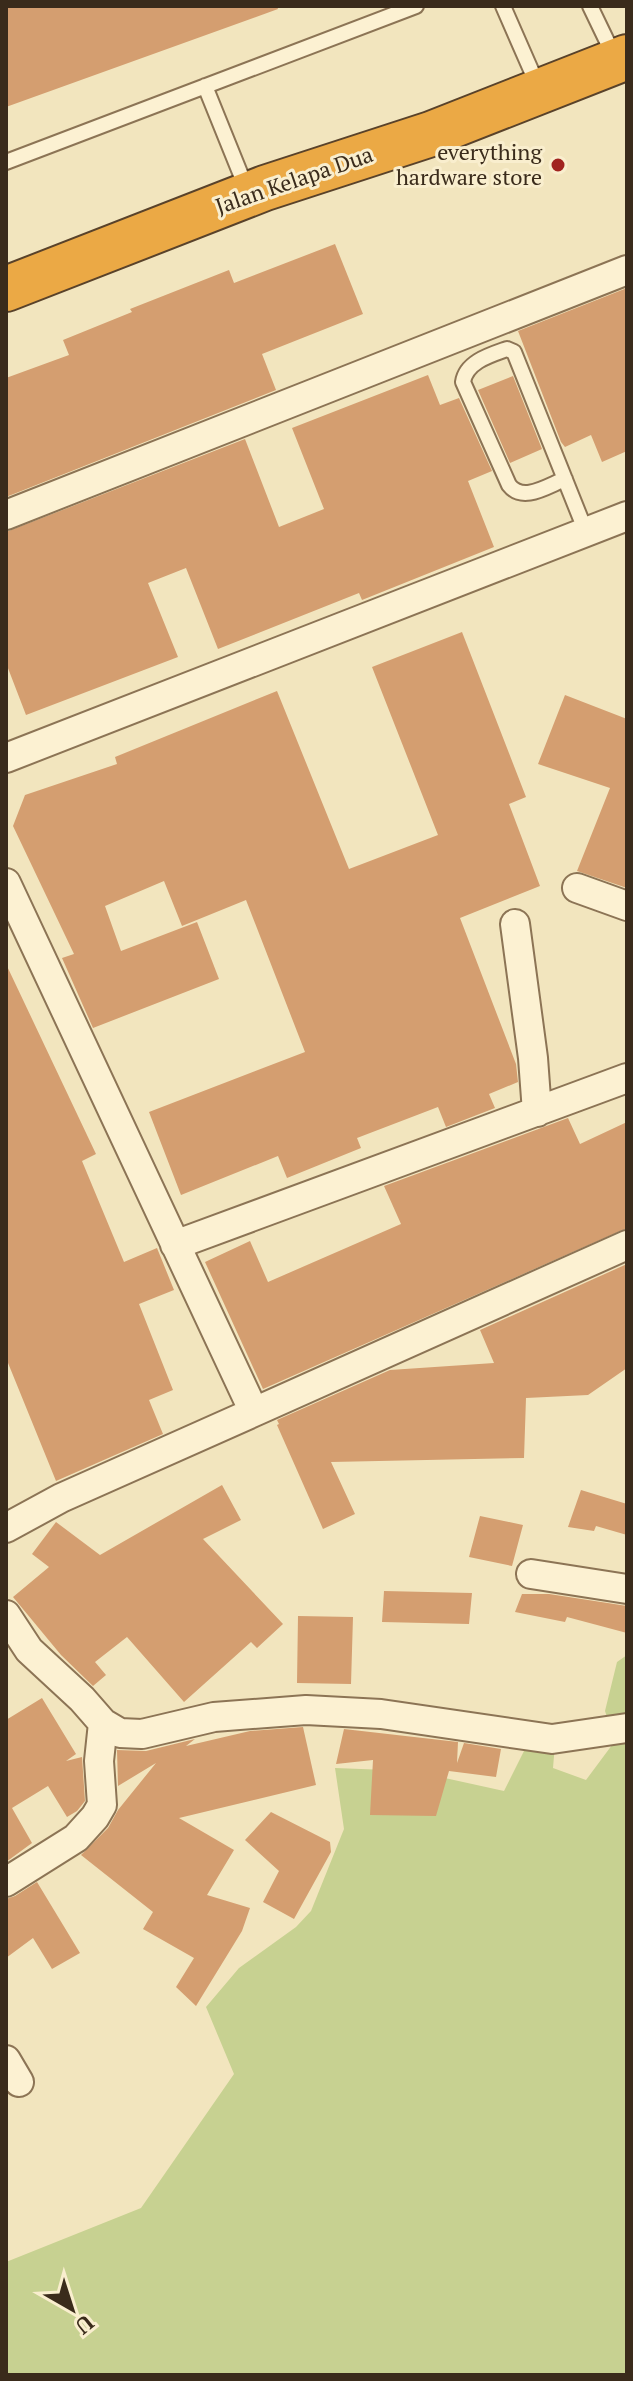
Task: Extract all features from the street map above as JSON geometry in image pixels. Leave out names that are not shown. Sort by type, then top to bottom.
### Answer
[{"type":"highway","name":"Jalan Kelapa Dua","points":[[6,289],[249,194],[431,134],[622,59]]},
{"type":"street","points":[[6,515],[627,270]]},
{"type":"street","points":[[6,758],[627,516]]},
{"type":"street","points":[[6,883],[254,1412]]},
{"type":"street","points":[[577,888],[627,906]]},
{"type":"street","points":[[515,924],[537,1112]]},
{"type":"street","points":[[175,1245],[627,1078]]},
{"type":"street","points":[[6,1528],[61,1498],[627,1245]]},
{"type":"street","points":[[531,1574],[627,1589]]},
{"type":"street","points":[[6,1615],[29,1650],[103,1723],[120,1733],[142,1734],[214,1717],[306,1710],[381,1714],[552,1739],[627,1728]]},
{"type":"street","points":[[6,1882],[76,1838],[95,1817],[102,1805],[99,1761],[103,1723]]},
{"type":"lane","points":[[6,162],[416,6]]},
{"type":"lane","points":[[503,6],[540,92]]},
{"type":"lane","points":[[590,6],[622,59]]},
{"type":"lane","points":[[205,86],[249,194]]},
{"type":"lane","points":[[565,479],[525,494],[514,492],[463,382],[464,373],[472,365],[507,349],[514,352],[565,479],[586,532]]},
{"type":"green space","points":[[627,1655],[627,2375],[6,2375],[6,2262],[141,2208],[234,2074],[206,2007],[239,1968],[296,1927],[311,1911],[344,1829],[335,1768],[413,1771],[504,1791],[527,1745],[555,1744],[553,1768],[586,1780],[615,1741],[605,1711],[617,1662]]},
{"type":"building","points":[[6,6],[277,6],[278,9],[6,107]]},
{"type":"building","points":[[335,244],[363,314],[262,354],[276,390],[6,497],[6,378],[69,355],[63,340],[132,312],[130,309],[229,270],[234,283]]},
{"type":"building","points":[[627,288],[627,451],[602,462],[591,435],[565,447],[561,442],[518,331]]},
{"type":"building","points":[[428,375],[440,405],[459,398],[492,471],[468,481],[494,547],[362,600],[359,593],[218,649],[186,568],[148,583],[178,657],[26,715],[6,663],[6,532],[245,439],[279,527],[324,509],[292,428]]},
{"type":"building","points":[[513,376],[542,449],[510,463],[478,390]]},
{"type":"building","points":[[462,632],[526,797],[509,804],[540,886],[460,918],[516,1064],[518,1082],[489,1094],[495,1108],[446,1127],[438,1107],[357,1138],[361,1148],[287,1178],[278,1156],[181,1195],[149,1112],[305,1052],[246,900],[182,926],[164,881],[105,906],[121,951],[197,922],[219,979],[93,1028],[62,958],[74,954],[13,826],[25,795],[117,764],[115,757],[277,691],[349,869],[438,835],[372,667]]},
{"type":"building","points":[[565,695],[627,719],[627,888],[577,871],[610,788],[538,764]]},
{"type":"building","points":[[6,964],[96,1154],[82,1161],[124,1262],[157,1248],[174,1290],[139,1304],[173,1390],[149,1400],[163,1434],[56,1481],[6,1358]]},
{"type":"building","points":[[568,1118],[580,1144],[627,1122],[627,1228],[263,1389],[205,1262],[250,1241],[268,1282],[401,1224],[384,1186]]},
{"type":"building","points":[[627,1264],[627,1368],[588,1395],[526,1398],[524,1458],[331,1462],[355,1514],[323,1529],[277,1420],[390,1370],[494,1363],[480,1330]]},
{"type":"building","points":[[222,1485],[241,1520],[203,1539],[283,1624],[257,1648],[251,1642],[184,1702],[127,1637],[95,1662],[106,1675],[93,1686],[61,1655],[13,1597],[49,1567],[32,1554],[56,1522],[100,1555]]},
{"type":"building","points":[[581,1490],[627,1504],[627,1535],[596,1526],[594,1531],[568,1527]]},
{"type":"building","points":[[480,1516],[523,1525],[512,1566],[469,1557]]},
{"type":"building","points":[[384,1591],[472,1593],[469,1624],[382,1622]]},
{"type":"building","points":[[522,1594],[549,1594],[627,1606],[627,1633],[567,1617],[565,1622],[515,1612]]},
{"type":"building","points":[[298,1616],[353,1617],[351,1684],[297,1683]]},
{"type":"building","points":[[42,1698],[76,1754],[66,1761],[82,1757],[85,1801],[67,1817],[48,1786],[12,1808],[32,1843],[6,1862],[6,1720]]},
{"type":"building","points":[[303,1727],[316,1785],[179,1818],[234,1850],[207,1895],[250,1908],[242,1931],[196,2006],[176,1987],[194,1958],[143,1929],[153,1912],[81,1855],[108,1828],[118,1810],[156,1763],[118,1786],[117,1750],[146,1751],[195,1739],[186,1746],[250,1731]]},
{"type":"building","points":[[344,1729],[458,1742],[457,1763],[464,1743],[501,1749],[496,1777],[449,1771],[436,1816],[370,1815],[373,1760],[336,1764]]},
{"type":"building","points":[[271,1812],[330,1842],[331,1852],[294,1919],[263,1902],[279,1871],[245,1840]]},
{"type":"building","points":[[37,1882],[80,1953],[52,1969],[33,1938],[6,1958],[6,1899]]},
{"type":"place","name":"everything hardware store","points":[[558,165]]}]
